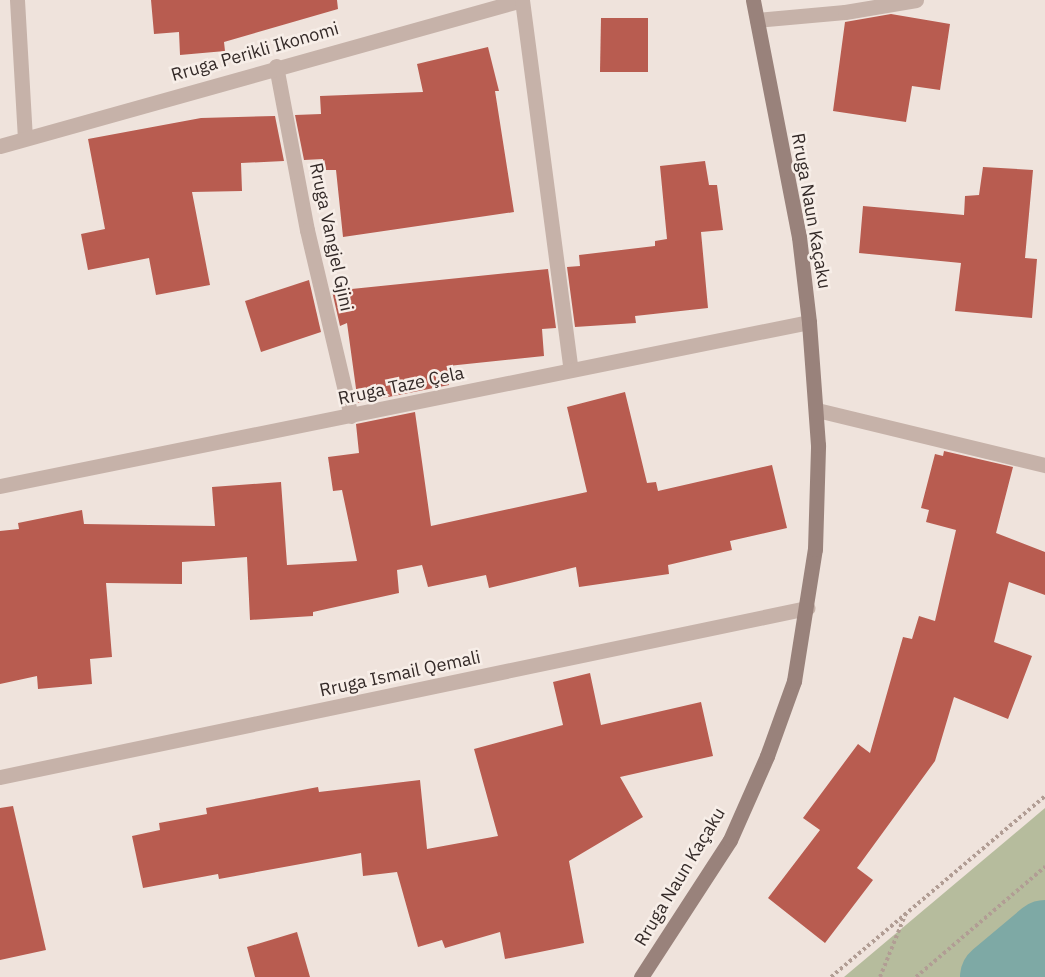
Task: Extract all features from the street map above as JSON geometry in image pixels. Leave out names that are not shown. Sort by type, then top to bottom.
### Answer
[{"type":"street","points":[[17,0],[25,138]]},
{"type":"street","points":[[522,0],[571,370]]},
{"type":"street","name":"Rruga Perikli Ikonomi","points":[[0,146],[276,66],[522,0]]},
{"type":"street","name":"Rruga Naun Kaçaku","points":[[641,977],[730,840],[768,756],[794,681],[815,549],[817,410],[809,322],[799,237],[753,0]]},
{"type":"street","points":[[757,20],[845,12],[916,0]]},
{"type":"street","name":"Rruga Vangjel Gjini","points":[[276,66],[307,230],[351,416]]},
{"type":"street","name":"Rruga Taze Çela","points":[[0,486],[809,322]]},
{"type":"street","points":[[817,410],[1045,465]]},
{"type":"street","name":"Rruga Ismail Qemali","points":[[0,777],[807,608]]},
{"type":"path","points":[[831,977],[1045,796]]},
{"type":"path","points":[[916,977],[1045,867]]},
{"type":"path","points":[[880,977],[907,913]]},
{"type":"green space","points":[[1045,808],[1045,977],[844,977]]},
{"type":"building","points":[[151,0],[337,0],[338,9],[224,42],[225,51],[180,55],[179,32],[154,34]]},
{"type":"building","points":[[891,14],[950,24],[940,90],[912,86],[906,122],[833,111],[845,22]]},
{"type":"building","points":[[601,18],[648,18],[648,72],[600,72]]},
{"type":"building","points":[[488,47],[499,91],[495,91],[514,212],[343,237],[336,170],[323,170],[323,159],[304,160],[295,115],[321,114],[320,96],[423,92],[417,64]]},
{"type":"building","points":[[275,116],[284,161],[241,163],[242,191],[192,192],[210,285],[156,295],[149,258],[88,270],[81,234],[105,229],[88,139],[201,118]]},
{"type":"building","points":[[705,161],[709,185],[717,185],[723,230],[701,232],[708,308],[635,316],[636,323],[575,327],[567,267],[580,266],[579,255],[655,246],[655,241],[667,239],[660,166]]},
{"type":"building","points":[[983,167],[1033,170],[1025,258],[1037,259],[1032,318],[955,311],[961,263],[859,253],[863,206],[964,215],[965,196],[979,195]]},
{"type":"building","points":[[548,269],[556,328],[542,329],[544,356],[448,366],[449,385],[358,403],[347,323],[340,326],[332,291]]},
{"type":"building","points":[[309,280],[321,332],[261,352],[245,301]]},
{"type":"building","points":[[625,392],[647,483],[656,482],[658,491],[772,465],[787,528],[730,541],[732,550],[668,565],[669,574],[579,587],[576,567],[489,588],[486,575],[428,587],[422,565],[397,570],[399,593],[313,612],[313,616],[250,620],[247,557],[182,562],[182,584],[106,583],[112,657],[90,659],[92,684],[38,689],[37,676],[0,684],[0,531],[19,529],[18,523],[82,510],[84,524],[215,526],[212,487],[281,482],[287,565],[357,561],[342,490],[333,491],[328,457],[359,453],[356,424],[415,412],[431,526],[587,492],[567,407]]},
{"type":"building","points":[[944,451],[1013,467],[996,533],[1045,552],[1045,595],[1009,582],[994,642],[1032,656],[1008,719],[954,697],[935,761],[857,868],[873,880],[825,943],[768,898],[820,830],[803,818],[858,744],[870,753],[903,637],[912,639],[919,616],[935,621],[956,530],[926,522],[929,510],[921,508],[935,454],[943,456]]},
{"type":"building","points":[[590,673],[601,725],[701,702],[713,756],[620,777],[643,817],[569,861],[584,943],[505,959],[500,932],[445,948],[442,940],[418,947],[397,872],[363,876],[361,853],[219,879],[218,874],[143,888],[132,836],[160,830],[159,823],[207,814],[206,808],[318,787],[319,792],[420,780],[427,849],[498,836],[474,749],[563,725],[553,682]]},
{"type":"building","points":[[13,806],[46,950],[0,960],[0,808]]},
{"type":"building","points":[[297,932],[310,977],[255,977],[247,947]]},
{"type":"waterway","points":[[996,977],[1045,936]]}]
